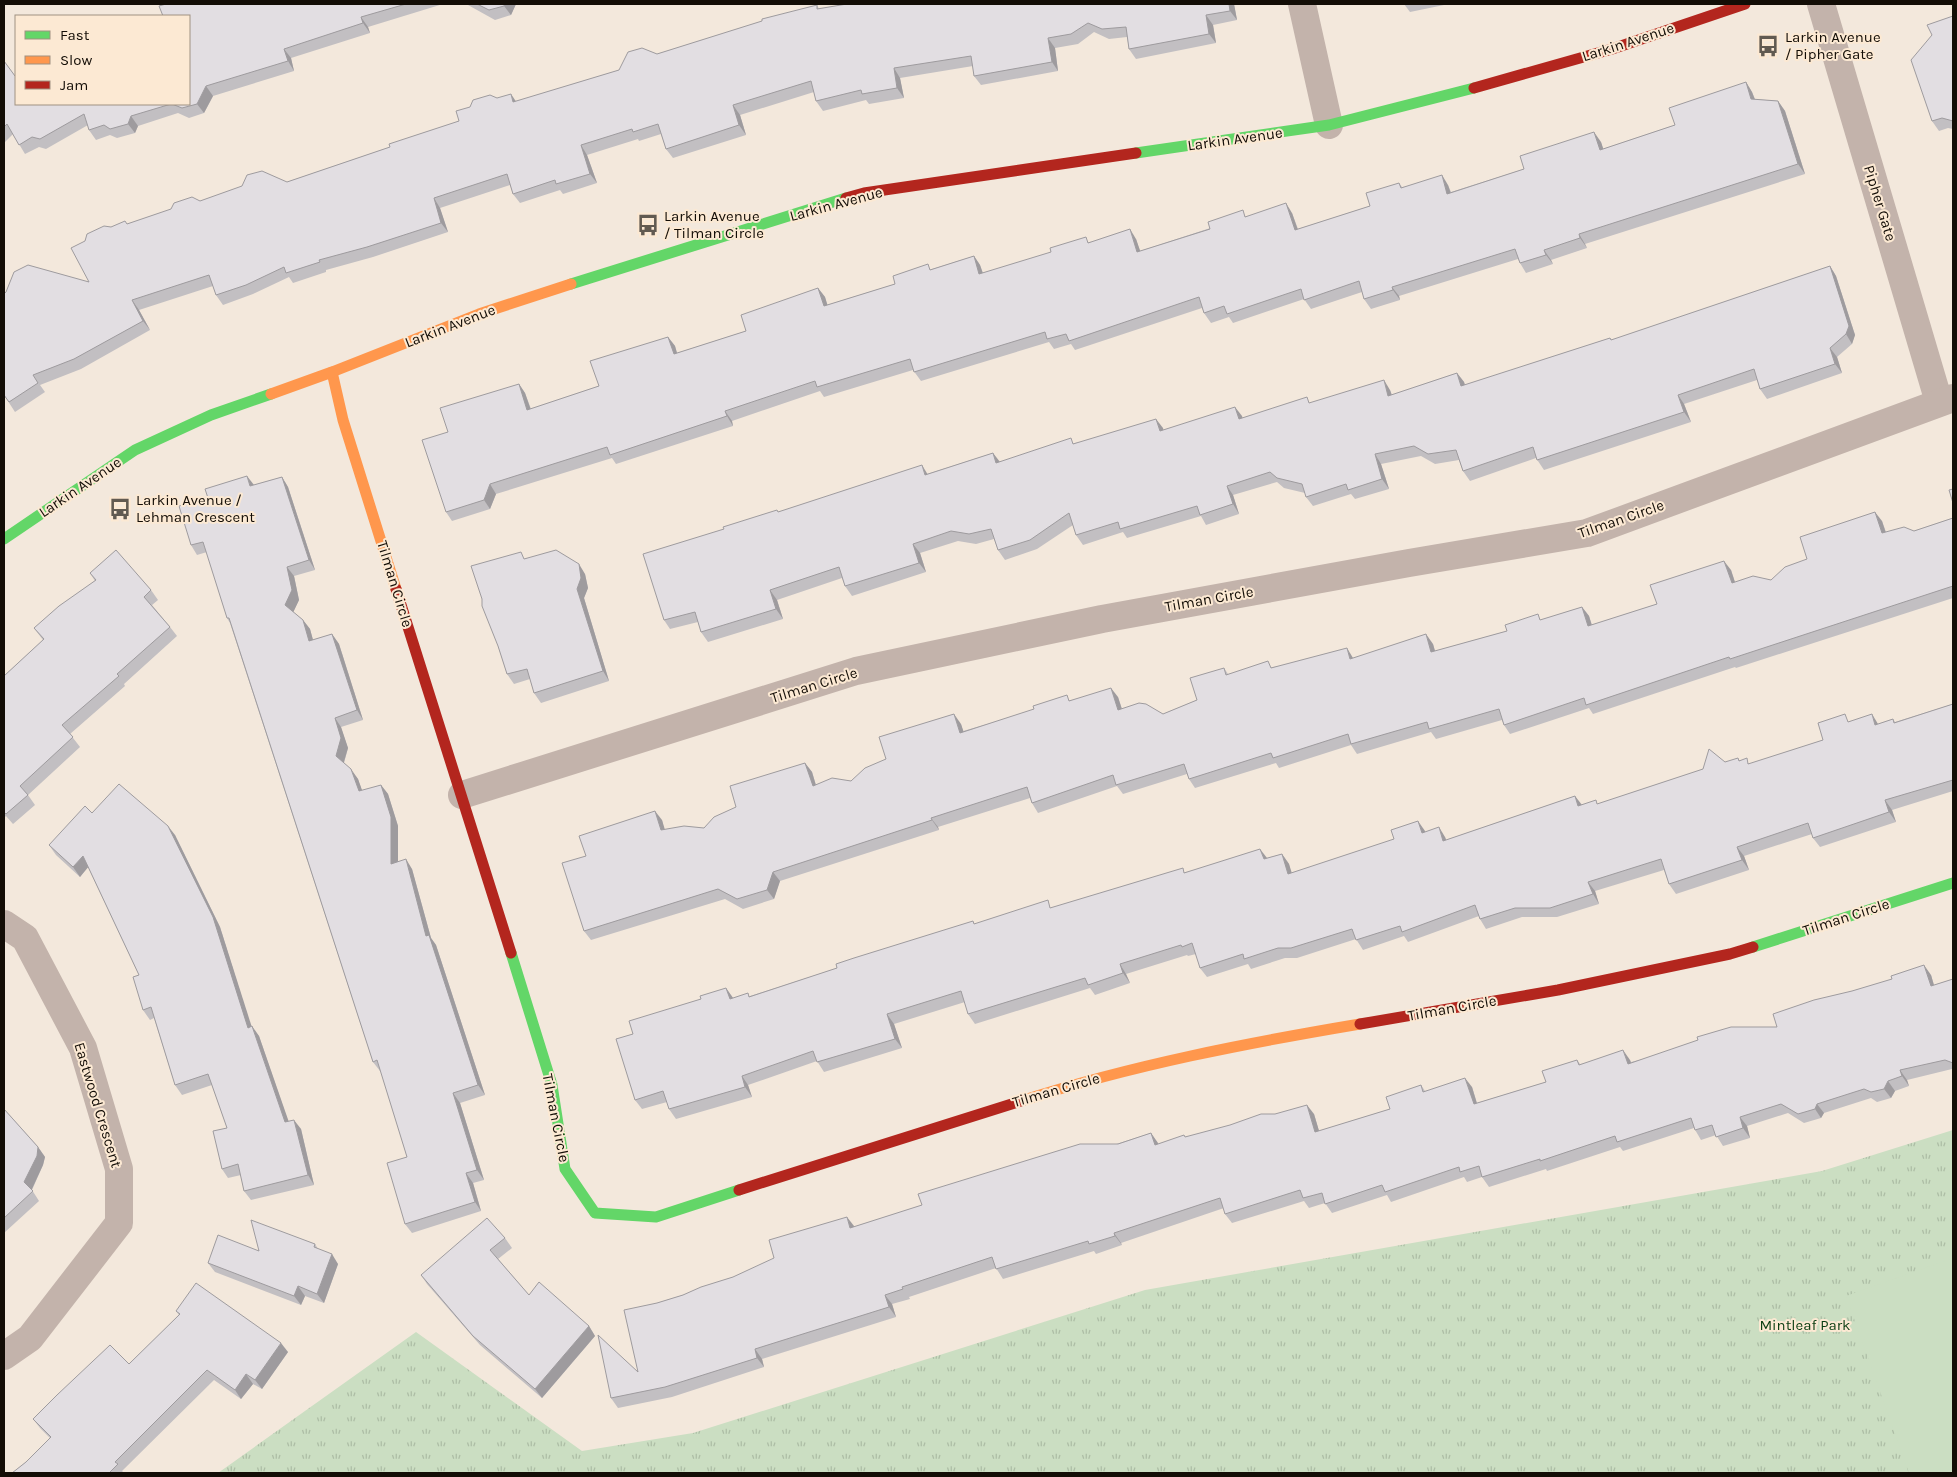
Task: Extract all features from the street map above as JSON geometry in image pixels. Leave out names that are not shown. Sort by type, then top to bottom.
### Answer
[{"type":"street","points":[[1302,4],[1329,125]]},
{"type":"street","name":"Larkin Avenue","points":[[4,539],[134,450],[211,415],[332,372],[479,314],[702,242],[864,193],[1329,125],[1497,82],[1612,49],[1745,4]]},
{"type":"street","name":"Pipher Gate","points":[[1821,4],[1946,400]]},
{"type":"street","name":"Tilman Circle","points":[[332,372],[343,420],[552,1086],[565,1169],[595,1213],[656,1217],[1082,1081],[1251,1042],[1558,990],[1730,954],[1953,883]]},
{"type":"street","name":"Tilman Circle","points":[[462,795],[856,671],[1102,619],[1409,563],[1587,533],[1946,400]]},
{"type":"street","name":"Eastwood Crescent","points":[[4,924],[25,938],[84,1048],[119,1169],[119,1223],[30,1338],[4,1356]]},
{"type":"green space","name":"Mintleaf Park","points":[[1953,1130],[1953,1473],[218,1473],[416,1332],[582,1451],[693,1433],[1145,1290],[1822,1171]]},
{"type":"green space","points":[[1953,1258],[1953,1473],[1909,1473],[1846,1296]]},
{"type":"building","points":[[166,4],[406,4],[361,17],[363,23],[284,49],[288,61],[206,86],[197,104],[182,108],[174,105],[190,105],[190,15],[163,15],[159,6]]},
{"type":"building","points":[[477,4],[505,4],[504,6],[489,10]]},
{"type":"building","points":[[847,4],[1229,4],[1230,11],[1206,15],[1209,34],[1129,49],[1126,27],[1102,29],[1088,23],[1071,34],[1048,38],[1052,62],[974,76],[971,56],[894,68],[897,88],[862,94],[861,90],[816,101],[811,81],[733,105],[739,125],[666,149],[658,124],[633,132],[632,129],[581,145],[590,174],[556,184],[555,180],[513,194],[507,174],[434,198],[441,223],[319,260],[320,262],[286,273],[284,267],[246,285],[216,295],[209,275],[132,300],[143,321],[74,359],[33,375],[38,383],[9,402],[4,395],[4,294],[14,272],[28,265],[89,282],[71,248],[85,241],[87,234],[104,226],[111,227],[125,221],[127,224],[171,209],[174,203],[192,197],[200,201],[242,186],[247,175],[262,171],[287,182],[390,147],[389,144],[459,121],[456,111],[470,107],[473,100],[490,95],[497,98],[511,94],[513,102],[619,70],[628,52],[642,48],[657,54],[762,21],[762,19],[817,5],[817,9]]},
{"type":"building","points":[[1953,16],[1953,121],[1942,118],[1932,121],[1911,60],[1932,35],[1927,25]]},
{"type":"building","points":[[4,61],[15,76],[15,105],[168,105],[131,116],[128,124],[110,129],[104,125],[89,130],[84,114],[40,139],[32,137],[19,145],[7,124],[4,127]]},
{"type":"building","points":[[1746,82],[1751,99],[1778,101],[1798,164],[1579,234],[1580,238],[1544,250],[1546,255],[1520,263],[1515,249],[1392,287],[1393,290],[1364,299],[1359,281],[1304,300],[1301,289],[1227,314],[1224,306],[1204,313],[1199,297],[1069,341],[1066,334],[1047,339],[1045,332],[914,372],[910,359],[817,387],[815,381],[725,411],[727,416],[610,455],[607,447],[490,484],[484,500],[446,512],[422,440],[448,432],[440,408],[519,384],[527,410],[599,386],[590,361],[668,337],[674,354],[746,331],[741,315],[818,288],[824,306],[895,284],[893,276],[928,264],[930,270],[974,256],[979,274],[1051,252],[1050,248],[1086,237],[1088,243],[1130,229],[1137,252],[1210,229],[1208,222],[1243,210],[1245,217],[1286,203],[1295,230],[1370,206],[1366,193],[1399,183],[1401,188],[1442,175],[1447,194],[1524,169],[1520,156],[1594,132],[1600,150],[1675,125],[1669,108]]},
{"type":"building","points":[[1830,266],[1849,326],[1846,334],[1830,348],[1835,364],[1760,389],[1754,369],[1678,395],[1684,412],[1537,460],[1533,447],[1463,471],[1456,450],[1428,454],[1414,446],[1375,454],[1382,479],[1348,490],[1346,484],[1306,497],[1302,484],[1277,478],[1270,472],[1227,486],[1233,504],[1200,515],[1197,506],[1120,529],[1118,522],[1076,535],[1069,513],[1030,540],[998,550],[991,529],[969,534],[951,531],[913,544],[919,563],[845,586],[839,567],[770,590],[776,609],[701,632],[695,612],[664,620],[643,554],[922,465],[925,475],[993,453],[996,463],[1071,438],[1073,444],[1156,419],[1160,431],[1235,407],[1239,419],[1307,397],[1309,403],[1384,380],[1388,396],[1457,373],[1461,386],[1610,338],[1611,340]]},
{"type":"building","points":[[247,476],[250,486],[282,477],[309,560],[287,567],[292,590],[285,605],[303,620],[309,641],[332,634],[357,710],[335,718],[341,738],[336,756],[351,769],[359,791],[381,785],[391,817],[391,864],[406,859],[426,936],[429,935],[478,1085],[453,1093],[477,1170],[466,1173],[475,1202],[405,1224],[387,1163],[407,1157],[377,1060],[373,1062],[203,542],[191,545],[179,506],[208,498],[205,489]]},
{"type":"building","points":[[1953,489],[1953,503],[1949,490]]},
{"type":"building","points":[[1875,512],[1882,533],[1904,527],[1914,531],[1953,518],[1953,586],[1730,659],[1729,657],[1586,705],[1584,698],[1504,725],[1499,709],[1429,729],[1427,722],[1351,744],[1348,734],[1273,758],[1271,753],[1189,779],[1184,764],[1116,785],[1113,775],[1032,803],[1027,787],[773,872],[767,890],[737,899],[718,889],[584,931],[562,863],[586,856],[579,836],[655,811],[661,830],[684,826],[704,828],[714,817],[736,807],[730,786],[805,763],[813,786],[832,778],[851,781],[865,768],[886,759],[879,737],[954,714],[960,733],[1034,709],[1033,706],[1067,695],[1069,701],[1111,688],[1118,710],[1139,703],[1146,704],[1163,714],[1197,700],[1190,678],[1224,668],[1226,675],[1268,661],[1271,668],[1347,648],[1350,659],[1426,634],[1431,652],[1507,631],[1505,625],[1538,614],[1540,620],[1582,607],[1588,626],[1657,604],[1650,585],[1724,561],[1732,583],[1753,576],[1771,580],[1785,567],[1807,559],[1800,537]]},
{"type":"building","points":[[116,550],[151,590],[144,597],[170,627],[117,674],[119,676],[62,725],[73,737],[20,786],[28,795],[6,814],[4,812],[4,676],[44,639],[34,628],[59,606],[96,580],[90,573]]},
{"type":"building","points":[[556,550],[579,564],[581,578],[577,589],[603,671],[534,693],[527,669],[507,674],[482,606],[482,599],[471,566],[521,552],[524,559]]},
{"type":"building","points":[[1953,704],[1953,780],[1885,800],[1889,812],[1813,838],[1808,823],[1737,847],[1742,860],[1669,884],[1661,859],[1588,882],[1593,894],[1550,908],[1515,908],[1480,919],[1475,905],[1402,932],[1400,926],[1356,940],[1352,929],[1291,948],[1278,948],[1244,959],[1243,954],[1200,968],[1192,943],[1182,947],[1181,945],[1120,964],[1123,973],[1088,985],[1085,978],[968,1014],[961,991],[887,1014],[895,1039],[817,1062],[813,1051],[742,1076],[745,1087],[669,1109],[663,1091],[635,1100],[616,1039],[633,1034],[629,1021],[701,999],[700,996],[726,988],[730,999],[748,993],[749,997],[837,968],[836,964],[854,958],[973,921],[974,924],[1048,900],[1050,908],[1183,868],[1184,873],[1260,849],[1264,859],[1282,854],[1288,874],[1394,839],[1391,830],[1418,821],[1422,833],[1439,827],[1443,841],[1575,796],[1578,806],[1596,800],[1597,804],[1703,769],[1709,749],[1725,762],[1738,758],[1739,761],[1747,758],[1748,764],[1823,740],[1818,723],[1845,714],[1848,722],[1872,714],[1875,725],[1893,719],[1894,723]]},
{"type":"building","points":[[119,784],[168,826],[213,917],[248,1028],[252,1026],[285,1122],[294,1120],[308,1175],[244,1191],[238,1164],[222,1169],[213,1131],[227,1128],[208,1074],[175,1085],[151,1007],[143,1010],[133,977],[139,975],[83,856],[73,867],[49,845],[85,806],[92,813]]},
{"type":"building","points":[[1924,965],[1931,986],[1953,979],[1953,1063],[1945,1060],[1900,1070],[1902,1076],[1888,1081],[1884,1089],[1871,1092],[1864,1089],[1817,1104],[1815,1109],[1798,1114],[1781,1104],[1740,1117],[1743,1128],[1716,1137],[1712,1125],[1695,1130],[1691,1118],[1617,1142],[1615,1136],[1540,1161],[1540,1159],[1482,1177],[1479,1166],[1460,1172],[1459,1167],[1385,1192],[1382,1185],[1325,1204],[1322,1193],[1303,1198],[1300,1190],[1225,1214],[1220,1198],[1114,1233],[1115,1236],[1089,1244],[1088,1241],[996,1269],[992,1257],[902,1287],[903,1289],[885,1295],[889,1307],[755,1349],[757,1358],[665,1387],[611,1398],[598,1335],[638,1372],[624,1310],[683,1295],[733,1277],[774,1258],[769,1240],[847,1217],[850,1228],[922,1205],[918,1194],[1080,1144],[1118,1144],[1151,1133],[1155,1145],[1184,1135],[1185,1137],[1230,1125],[1261,1114],[1275,1114],[1307,1105],[1315,1132],[1390,1109],[1386,1097],[1421,1085],[1423,1092],[1465,1078],[1474,1104],[1546,1082],[1542,1071],[1577,1060],[1579,1065],[1623,1050],[1628,1064],[1698,1040],[1697,1037],[1731,1027],[1777,1027],[1773,1014],[1814,1000],[1892,979],[1891,976]]},
{"type":"building","points":[[4,1109],[38,1147],[37,1156],[24,1182],[33,1191],[4,1218]]},
{"type":"building","points":[[487,1218],[505,1238],[490,1250],[529,1295],[539,1282],[589,1326],[535,1389],[473,1336],[421,1275]]},
{"type":"building","points":[[251,1220],[315,1244],[314,1247],[332,1254],[317,1294],[298,1286],[294,1296],[208,1263],[218,1235],[259,1251]]},
{"type":"building","points":[[196,1283],[281,1343],[255,1380],[246,1374],[235,1390],[207,1370],[115,1462],[118,1464],[109,1473],[12,1473],[51,1437],[33,1419],[110,1345],[129,1364],[180,1314],[176,1311]]},
{"type":"traffic: fast","points":[[1136,153],[1329,125],[1474,88]]},
{"type":"traffic: fast","points":[[571,284],[846,198]]},
{"type":"traffic: fast","points":[[4,539],[135,450],[211,415],[271,394]]},
{"type":"traffic: fast","points":[[1753,947],[1953,883]]},
{"type":"traffic: fast","points":[[511,953],[552,1085],[565,1169],[595,1213],[656,1217],[739,1190]]},
{"type":"traffic: slow","points":[[271,394],[479,314],[571,284]]},
{"type":"traffic: slow","points":[[332,372],[343,420],[396,589]]},
{"type":"traffic: slow","points":[[1024,1100],[1065,1087],[1190,1056],[1360,1024]]},
{"type":"traffic: jam","points":[[1474,88],[1612,49],[1745,4]]},
{"type":"traffic: jam","points":[[846,198],[864,193],[1136,153]]},
{"type":"traffic: jam","points":[[396,589],[511,953]]},
{"type":"traffic: jam","points":[[1360,1024],[1558,990],[1730,954],[1753,947]]},
{"type":"traffic: jam","points":[[739,1190],[1024,1100]]},
{"type":"place","name":"Larkin Avenue / Pipher Gate","points":[[1768,46]]},
{"type":"place","name":"Larkin Avenue / Tilman Circle","points":[[648,225]]},
{"type":"place","name":"Larkin Avenue / Lehman Crescent","points":[[120,509]]}]
